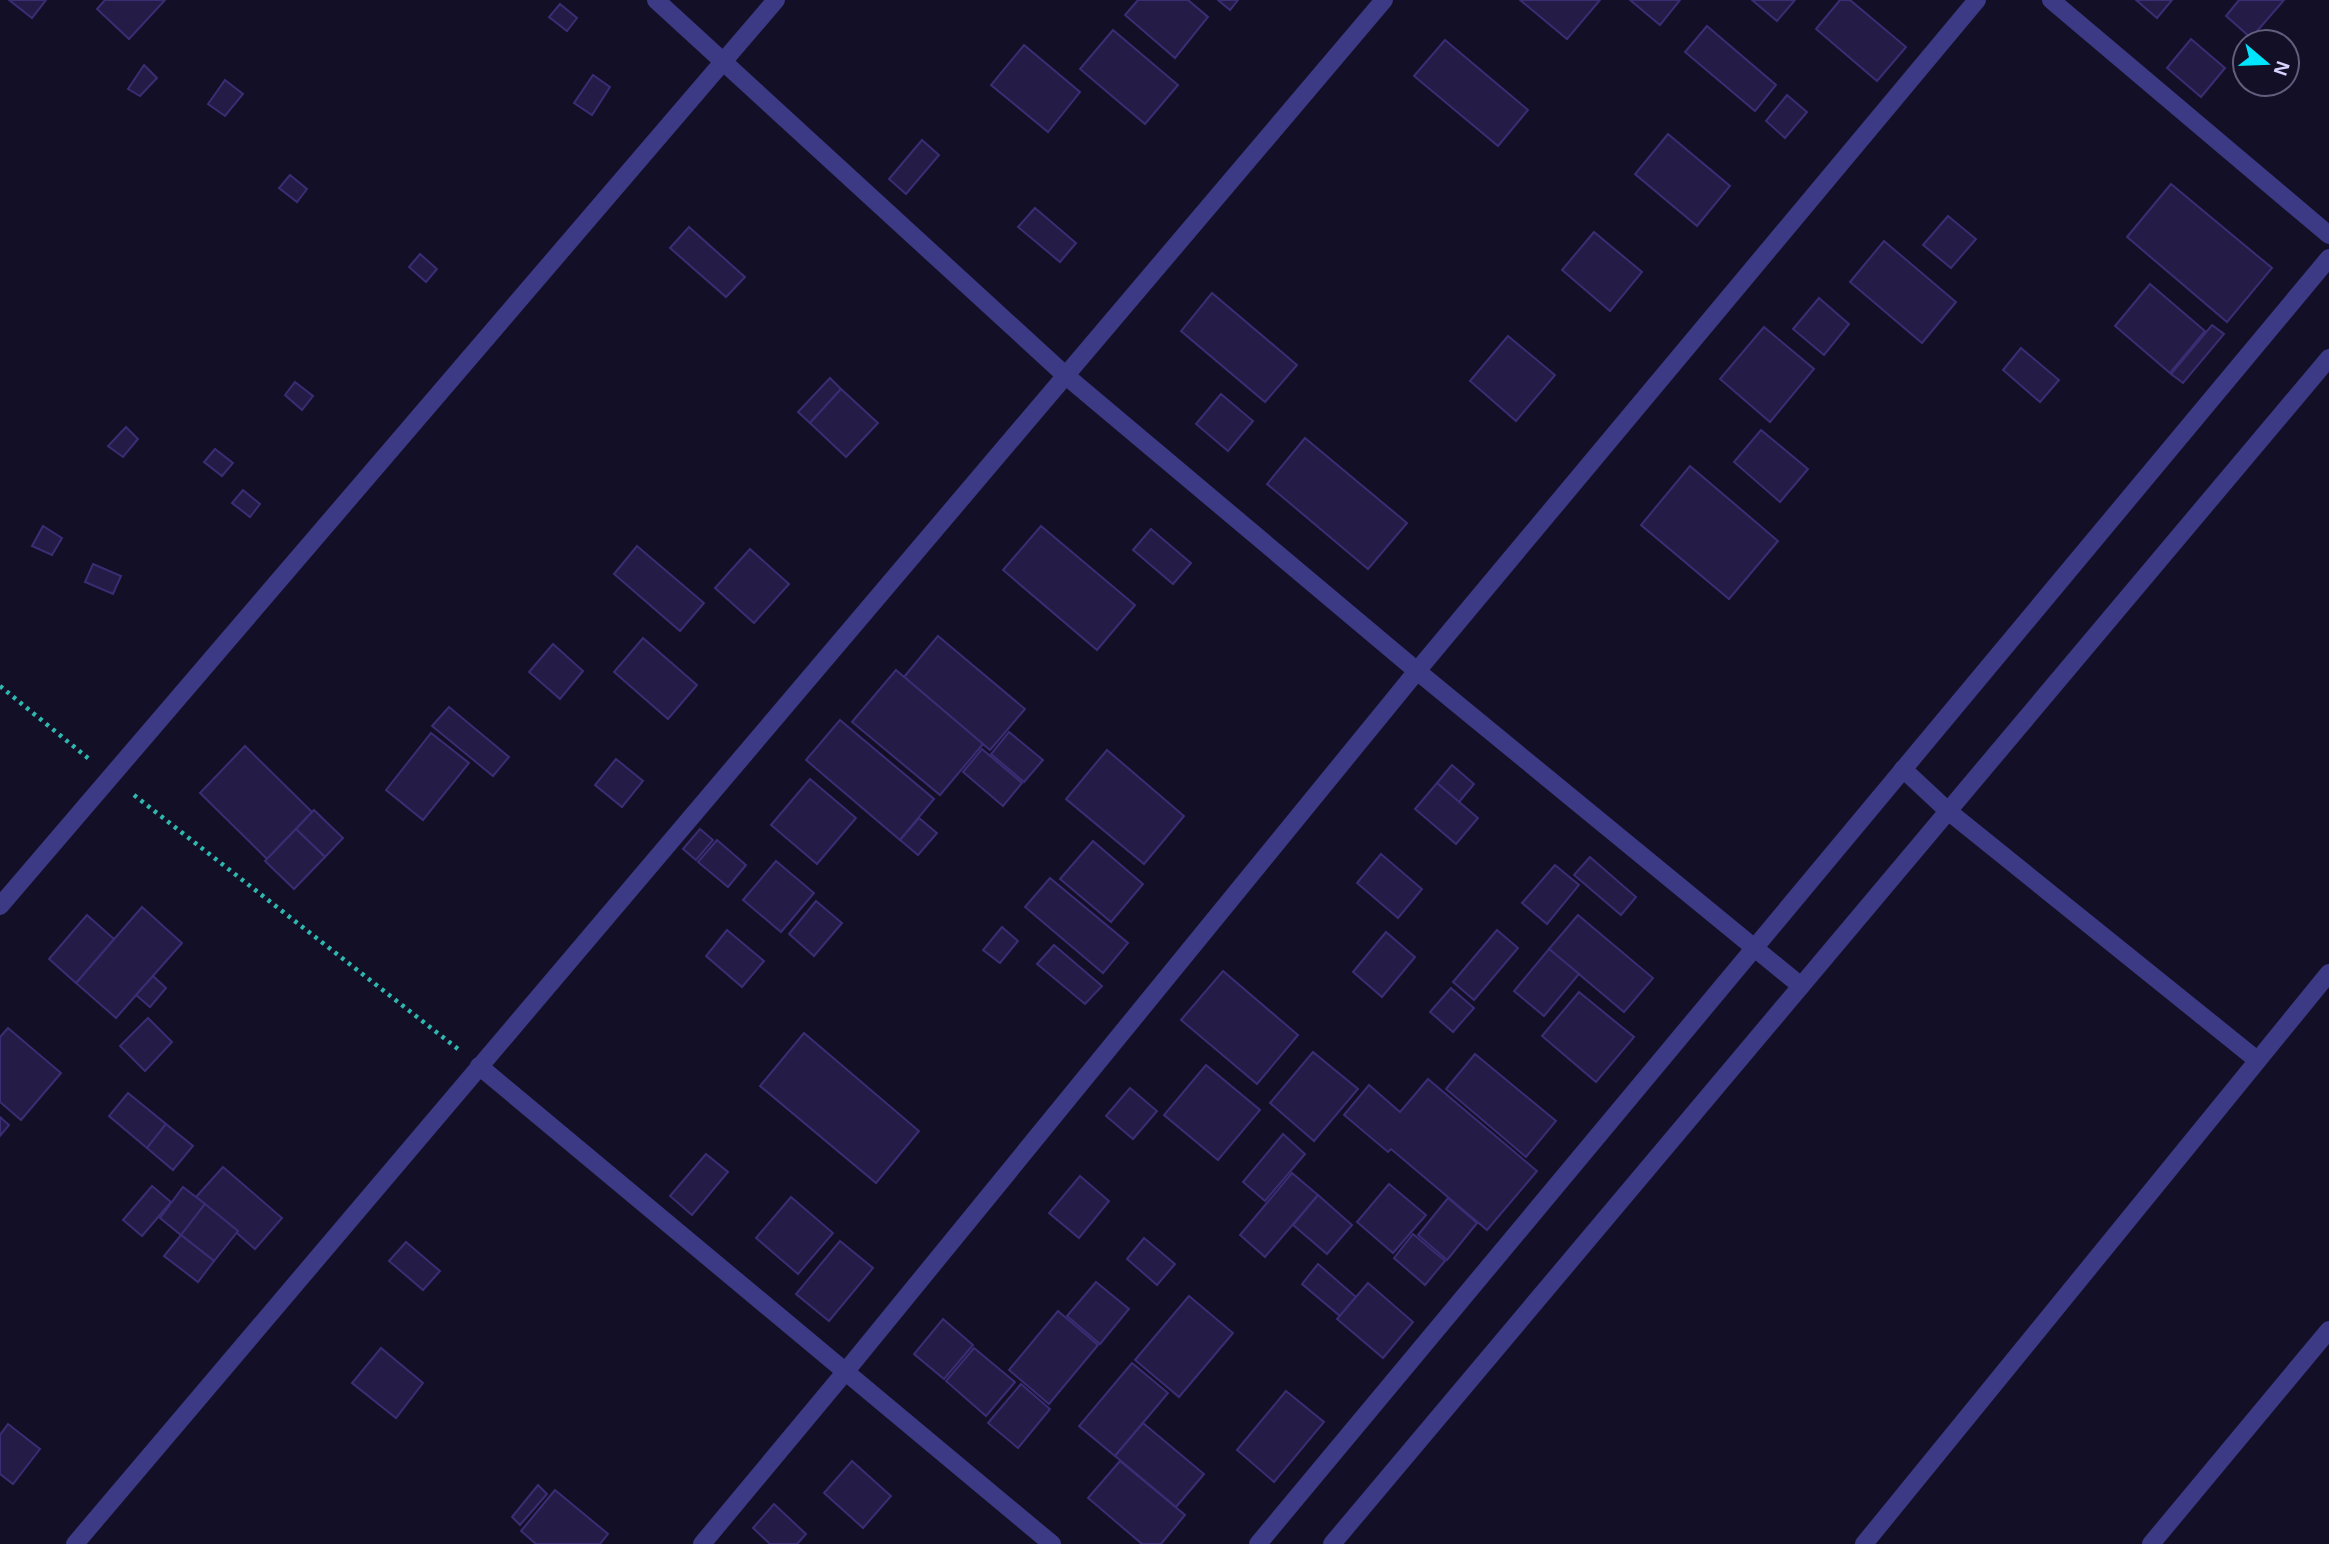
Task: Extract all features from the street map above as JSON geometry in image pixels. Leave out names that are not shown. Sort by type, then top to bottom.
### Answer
[{"type":"street","points":[[656,0],[1065,375],[1417,671],[1801,986]]},
{"type":"street","points":[[0,906],[776,0]]},
{"type":"street","points":[[75,1544],[1384,0]]},
{"type":"street","points":[[702,1544],[1417,671],[1977,0]]},
{"type":"street","points":[[2050,0],[2329,235]]},
{"type":"street","points":[[1258,1544],[2329,258]]},
{"type":"street","points":[[1332,1544],[2329,358]]},
{"type":"street","points":[[1903,769],[1948,811],[2257,1060]]},
{"type":"street","points":[[1864,1544],[2329,973]]},
{"type":"street","points":[[479,1066],[1052,1544]]},
{"type":"street","points":[[2151,1544],[2329,1330]]},
{"type":"path","points":[[0,686],[111,777],[479,1066]]},
{"type":"building","points":[[9,0],[46,0],[32,18]]},
{"type":"building","points":[[105,0],[165,0],[129,39],[97,9]]},
{"type":"building","points":[[1138,0],[1188,0],[1208,17],[1175,58],[1125,15]]},
{"type":"building","points":[[1218,0],[1238,0],[1230,10]]},
{"type":"building","points":[[1520,0],[1600,0],[1567,39]]},
{"type":"building","points":[[1630,0],[1680,0],[1660,25]]},
{"type":"building","points":[[1752,0],[1795,0],[1777,21]]},
{"type":"building","points":[[1840,0],[1850,0],[1906,47],[1877,81],[1816,29]]},
{"type":"building","points":[[2136,0],[2172,0],[2157,18]]},
{"type":"building","points":[[2239,0],[2284,0],[2260,28],[2240,28],[2226,16]]},
{"type":"building","points":[[560,4],[577,18],[567,31],[549,17]]},
{"type":"building","points":[[1707,26],[1776,85],[1755,111],[1685,52]]},
{"type":"building","points":[[1113,30],[1178,85],[1145,124],[1080,69]]},
{"type":"building","points":[[2191,39],[2225,68],[2201,97],[2167,68]]},
{"type":"building","points":[[1445,40],[1528,110],[1498,146],[1414,76]]},
{"type":"building","points":[[1024,45],[1080,92],[1048,132],[991,85]]},
{"type":"building","points":[[144,65],[157,78],[140,96],[128,89]]},
{"type":"building","points":[[593,75],[610,87],[592,115],[574,103]]},
{"type":"building","points":[[225,80],[243,94],[225,116],[208,104]]},
{"type":"building","points":[[1787,95],[1807,112],[1785,138],[1766,121]]},
{"type":"building","points":[[1668,134],[1730,186],[1697,226],[1635,174]]},
{"type":"building","points":[[922,140],[939,155],[906,194],[889,179]]},
{"type":"building","points":[[290,175],[307,189],[297,202],[279,188]]},
{"type":"building","points":[[2171,184],[2272,268],[2227,322],[2127,237]]},
{"type":"building","points":[[1035,208],[1076,243],[1060,262],[1018,227]]},
{"type":"building","points":[[1948,216],[1976,239],[1951,268],[1923,245]]},
{"type":"building","points":[[689,227],[745,277],[726,297],[670,248]]},
{"type":"building","points":[[1594,232],[1642,272],[1610,311],[1562,270]]},
{"type":"building","points":[[1884,241],[1956,302],[1922,343],[1850,282]]},
{"type":"building","points":[[420,254],[437,269],[426,282],[409,267]]},
{"type":"building","points":[[2150,284],[2205,331],[2170,373],[2115,326]]},
{"type":"building","points":[[1212,293],[1297,365],[1265,402],[1181,331]]},
{"type":"building","points":[[1819,298],[1849,324],[1824,355],[1793,329]]},
{"type":"building","points":[[2212,325],[2224,334],[2183,383],[2171,374]]},
{"type":"building","points":[[1764,327],[1814,369],[1770,422],[1720,379]]},
{"type":"building","points":[[1508,336],[1555,375],[1516,421],[1470,381]]},
{"type":"building","points":[[2021,348],[2059,380],[2040,402],[2003,370]]},
{"type":"building","points":[[830,378],[841,389],[810,423],[798,412]]},
{"type":"building","points":[[295,382],[313,396],[302,410],[285,395]]},
{"type":"building","points":[[841,389],[878,423],[846,457],[810,423]]},
{"type":"building","points":[[1221,394],[1253,421],[1228,451],[1196,424]]},
{"type":"building","points":[[126,427],[138,439],[123,457],[108,446]]},
{"type":"building","points":[[1761,430],[1808,469],[1780,502],[1734,462]]},
{"type":"building","points":[[1305,438],[1407,523],[1368,569],[1267,484]]},
{"type":"building","points":[[215,449],[233,463],[222,476],[204,462]]},
{"type":"building","points":[[1690,466],[1778,541],[1729,599],[1641,525]]},
{"type":"building","points":[[243,490],[260,504],[250,517],[232,503]]},
{"type":"building","points":[[43,526],[62,538],[52,555],[32,546]]},
{"type":"building","points":[[1041,526],[1135,605],[1097,650],[1003,570]]},
{"type":"building","points":[[1151,529],[1191,563],[1173,584],[1133,550]]},
{"type":"building","points":[[637,546],[704,603],[680,631],[614,574]]},
{"type":"building","points":[[750,549],[789,584],[754,623],[715,588]]},
{"type":"building","points":[[93,564],[121,576],[113,594],[85,582]]},
{"type":"building","points":[[938,636],[1025,709],[990,750],[904,677]]},
{"type":"building","points":[[643,638],[697,685],[668,719],[614,672]]},
{"type":"building","points":[[553,644],[583,671],[560,699],[529,672]]},
{"type":"building","points":[[896,670],[983,744],[940,795],[852,722]]},
{"type":"building","points":[[449,707],[509,757],[493,776],[432,726]]},
{"type":"building","points":[[840,720],[934,799],[900,840],[806,760]]},
{"type":"building","points":[[1009,732],[1043,760],[1024,782],[991,754]]},
{"type":"building","points":[[431,733],[469,763],[423,820],[386,790]]},
{"type":"building","points":[[245,746],[312,812],[267,859],[200,793]]},
{"type":"building","points":[[982,749],[1022,783],[1003,806],[963,772]]},
{"type":"building","points":[[1107,750],[1184,816],[1144,864],[1066,799]]},
{"type":"building","points":[[616,759],[643,781],[622,807],[595,785]]},
{"type":"building","points":[[1452,765],[1474,784],[1459,802],[1437,783]]},
{"type":"building","points":[[810,779],[856,818],[817,864],[771,825]]},
{"type":"building","points":[[1437,783],[1478,818],[1456,844],[1415,809]]},
{"type":"building","points":[[314,810],[343,838],[325,857],[296,829]]},
{"type":"building","points":[[919,818],[937,833],[918,855],[900,840]]},
{"type":"building","points":[[296,829],[325,857],[294,889],[265,861]]},
{"type":"building","points":[[700,829],[713,840],[696,860],[683,849]]},
{"type":"building","points":[[717,840],[746,865],[728,887],[698,862]]},
{"type":"building","points":[[1093,841],[1143,884],[1111,922],[1060,879]]},
{"type":"building","points":[[1381,854],[1422,889],[1398,918],[1357,883]]},
{"type":"building","points":[[1590,857],[1636,897],[1621,915],[1574,875]]},
{"type":"building","points":[[776,861],[814,893],[781,932],[743,900]]},
{"type":"building","points":[[1555,865],[1579,885],[1547,924],[1522,903]]},
{"type":"building","points":[[1050,878],[1128,943],[1103,973],[1025,907]]},
{"type":"building","points":[[816,901],[842,923],[814,956],[789,934]]},
{"type":"building","points":[[142,907],[182,943],[116,1018],[76,983]]},
{"type":"building","points":[[87,915],[114,939],[76,983],[49,959]]},
{"type":"building","points":[[1578,915],[1653,978],[1624,1012],[1549,949]]},
{"type":"building","points":[[1002,927],[1018,941],[1000,963],[983,950]]},
{"type":"building","points":[[727,930],[764,961],[742,987],[706,956]]},
{"type":"building","points":[[1497,930],[1518,948],[1474,1000],[1453,982]]},
{"type":"building","points":[[1386,932],[1415,957],[1382,997],[1353,972]]},
{"type":"building","points":[[1054,945],[1102,986],[1085,1004],[1037,964]]},
{"type":"building","points":[[1549,949],[1579,974],[1544,1016],[1514,991]]},
{"type":"building","points":[[1223,971],[1298,1035],[1257,1084],[1181,1020]]},
{"type":"building","points":[[153,976],[166,988],[150,1007],[136,995]]},
{"type":"building","points":[[1451,988],[1474,1008],[1453,1032],[1430,1012]]},
{"type":"building","points":[[1579,992],[1634,1037],[1596,1082],[1542,1036]]},
{"type":"building","points":[[148,1018],[172,1042],[145,1071],[120,1046]]},
{"type":"building","points":[[8,1028],[61,1073],[21,1120],[0,1102],[0,1037]]},
{"type":"building","points":[[804,1033],[919,1131],[876,1183],[760,1086]]},
{"type":"building","points":[[1313,1052],[1358,1089],[1314,1141],[1270,1103]]},
{"type":"building","points":[[1475,1054],[1556,1121],[1526,1157],[1446,1089]]},
{"type":"building","points":[[1206,1065],[1260,1110],[1218,1160],[1164,1115]]},
{"type":"building","points":[[1428,1079],[1537,1171],[1487,1230],[1391,1149],[1388,1152],[1344,1115],[1369,1085],[1400,1112]]},
{"type":"building","points":[[1130,1088],[1157,1111],[1133,1139],[1106,1116]]},
{"type":"building","points":[[128,1093],[166,1124],[147,1148],[109,1116]]},
{"type":"building","points":[[0,1117],[9,1125],[0,1136]]},
{"type":"building","points":[[166,1124],[193,1146],[173,1170],[147,1148]]},
{"type":"building","points":[[1283,1134],[1305,1154],[1265,1201],[1243,1182]]},
{"type":"building","points":[[706,1154],[728,1172],[692,1215],[670,1196]]},
{"type":"building","points":[[223,1167],[282,1218],[255,1249],[196,1197]]},
{"type":"building","points":[[1292,1173],[1318,1195],[1265,1257],[1240,1235]]},
{"type":"building","points":[[1080,1176],[1109,1201],[1079,1238],[1049,1213]]},
{"type":"building","points":[[1389,1184],[1426,1215],[1393,1253],[1357,1222]]},
{"type":"building","points":[[152,1186],[171,1202],[142,1236],[123,1220]]},
{"type":"building","points":[[183,1187],[205,1204],[181,1235],[160,1218]]},
{"type":"building","points":[[1318,1195],[1352,1225],[1327,1254],[1293,1225]]},
{"type":"building","points":[[791,1197],[833,1233],[798,1274],[756,1238]]},
{"type":"building","points":[[1448,1198],[1477,1223],[1447,1260],[1418,1235]]},
{"type":"building","points":[[205,1204],[238,1231],[214,1261],[181,1235]]},
{"type":"building","points":[[1413,1234],[1445,1261],[1425,1285],[1394,1258]]},
{"type":"building","points":[[181,1235],[214,1261],[198,1282],[164,1256]]},
{"type":"building","points":[[1144,1238],[1175,1264],[1157,1285],[1127,1259]]},
{"type":"building","points":[[840,1241],[873,1268],[829,1321],[796,1294]]},
{"type":"building","points":[[406,1242],[440,1271],[423,1290],[389,1261]]},
{"type":"building","points":[[1318,1264],[1356,1297],[1340,1316],[1302,1284]]},
{"type":"building","points":[[1096,1282],[1129,1309],[1100,1344],[1067,1316]]},
{"type":"building","points":[[1368,1283],[1413,1322],[1383,1358],[1337,1319]]},
{"type":"building","points":[[1189,1296],[1233,1333],[1179,1397],[1135,1360]]},
{"type":"building","points":[[1058,1311],[1098,1345],[1049,1404],[1009,1370]]},
{"type":"building","points":[[943,1319],[973,1345],[944,1379],[914,1354]]},
{"type":"building","points":[[381,1348],[423,1383],[396,1418],[352,1383]]},
{"type":"building","points":[[974,1348],[1015,1382],[986,1416],[946,1381]]},
{"type":"building","points":[[1132,1363],[1168,1393],[1115,1456],[1079,1426]]},
{"type":"building","points":[[1021,1384],[1050,1409],[1018,1448],[988,1423]]},
{"type":"building","points":[[1286,1391],[1324,1422],[1274,1482],[1237,1450]]},
{"type":"building","points":[[1143,1423],[1204,1474],[1176,1507],[1115,1456]]},
{"type":"building","points":[[8,1424],[40,1449],[13,1484],[0,1474],[0,1435]]},
{"type":"building","points":[[852,1461],[891,1496],[863,1528],[824,1493]]},
{"type":"building","points":[[1120,1461],[1185,1515],[1161,1544],[1142,1544],[1088,1498]]},
{"type":"building","points":[[538,1485],[547,1494],[520,1525],[512,1517]]},
{"type":"building","points":[[555,1490],[608,1534],[600,1544],[536,1544],[521,1531]]},
{"type":"building","points":[[774,1504],[806,1534],[797,1544],[770,1544],[753,1528]]}]
